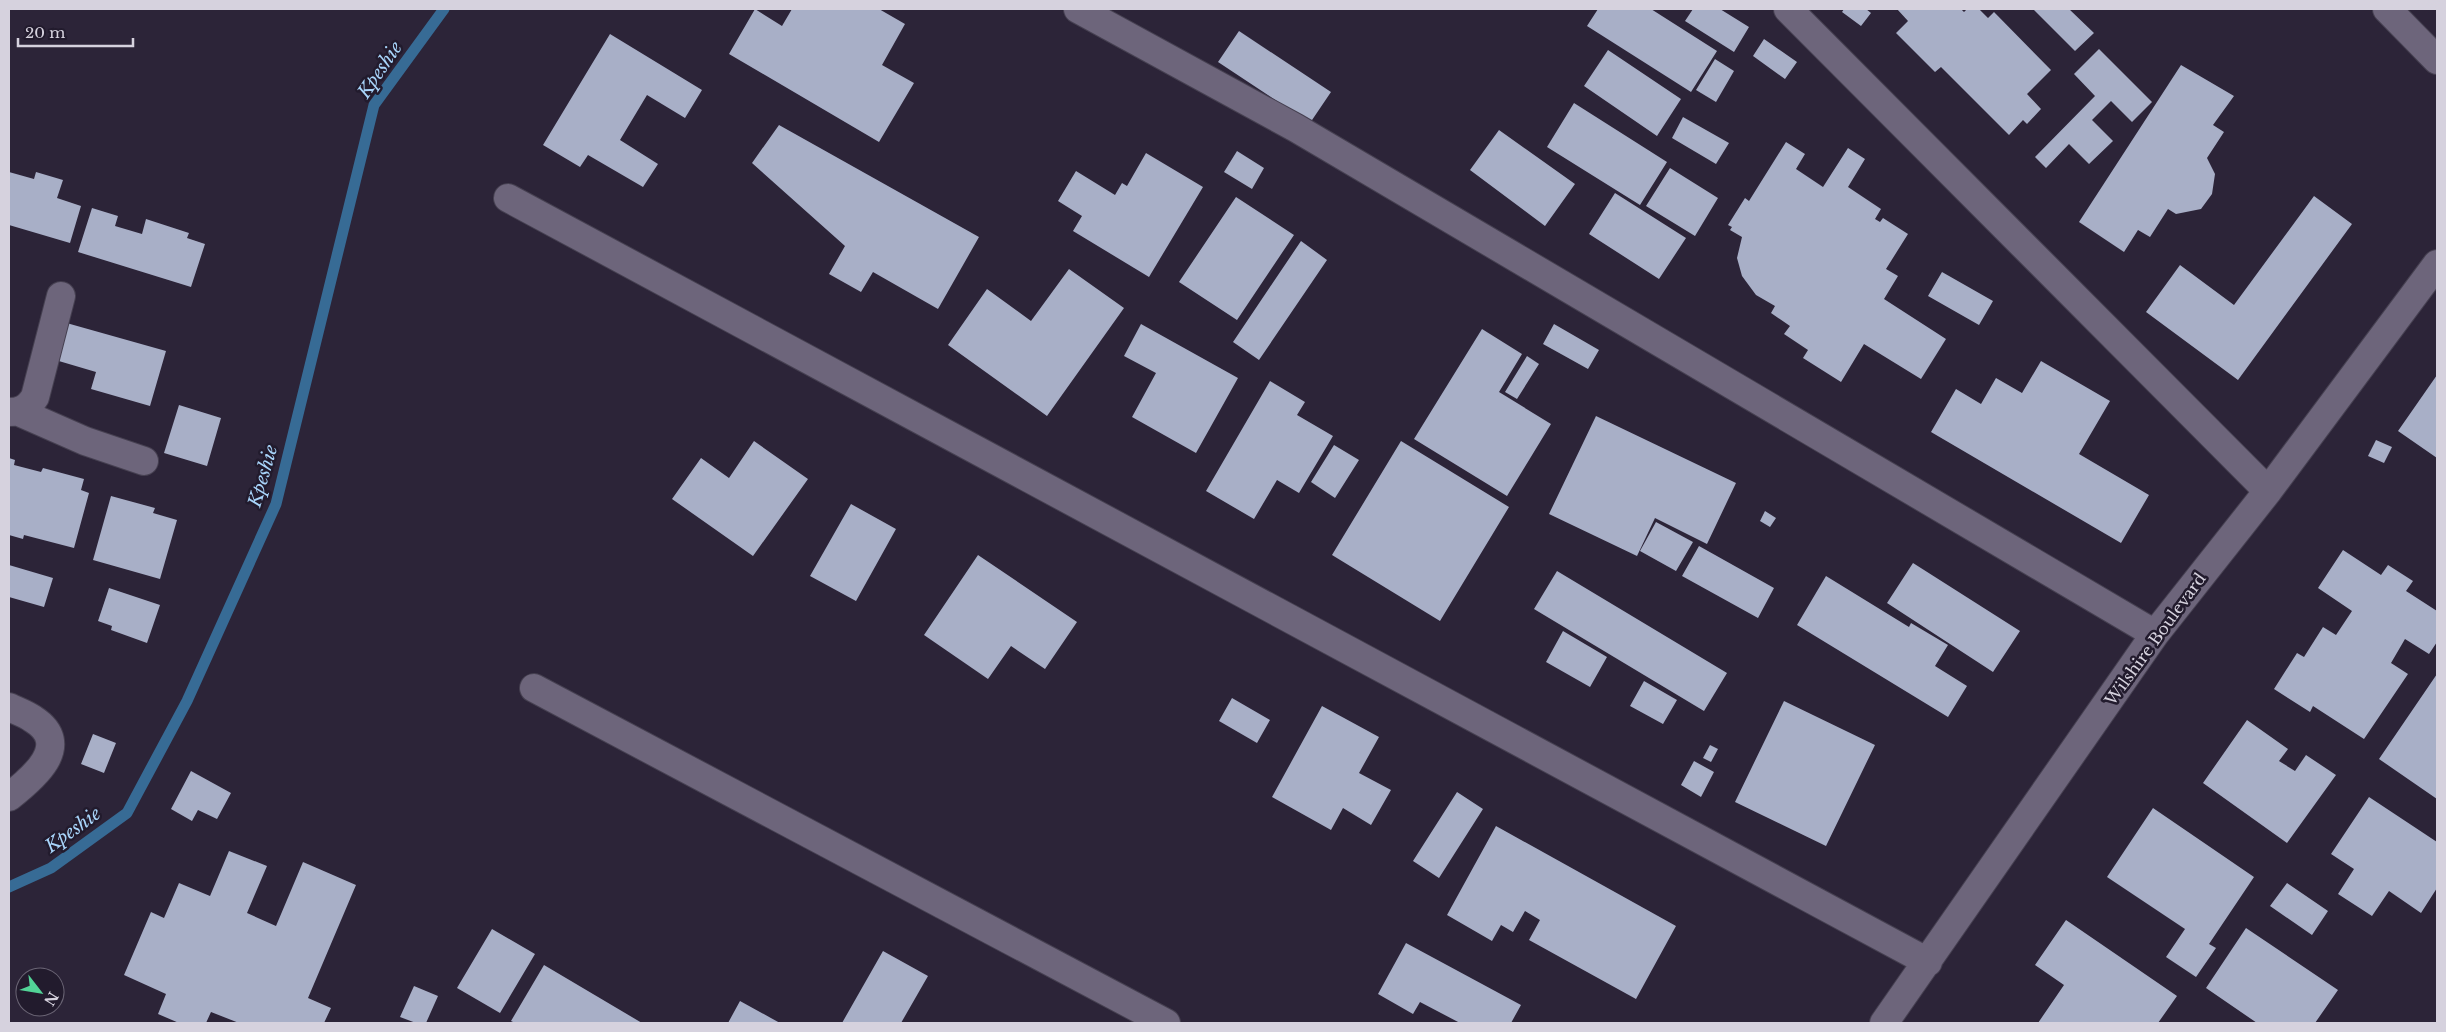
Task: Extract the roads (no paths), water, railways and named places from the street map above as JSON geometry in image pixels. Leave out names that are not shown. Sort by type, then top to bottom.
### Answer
[{"type":"street","points":[[1078,9],[1304,133],[2155,634]]},
{"type":"street","points":[[1788,9],[2268,491]]},
{"type":"street","points":[[2387,9],[2437,60]]},
{"type":"street","points":[[508,198],[1928,962]]},
{"type":"street","name":"Wilshire Boulevard","points":[[1884,1023],[2155,634],[2268,491],[2437,264]]},
{"type":"street","points":[[14,412],[29,406],[35,397],[61,296]]},
{"type":"street","points":[[14,412],[85,441],[144,461]]},
{"type":"street","points":[[534,688],[1166,1023]]},
{"type":"street","points":[[9,707],[35,720],[47,733],[51,742],[50,753],[38,772],[9,797]]},
{"type":"waterway","name":"Kpeshie","points":[[9,887],[51,868],[127,813],[187,701],[276,504],[374,105],[444,9]]}]
